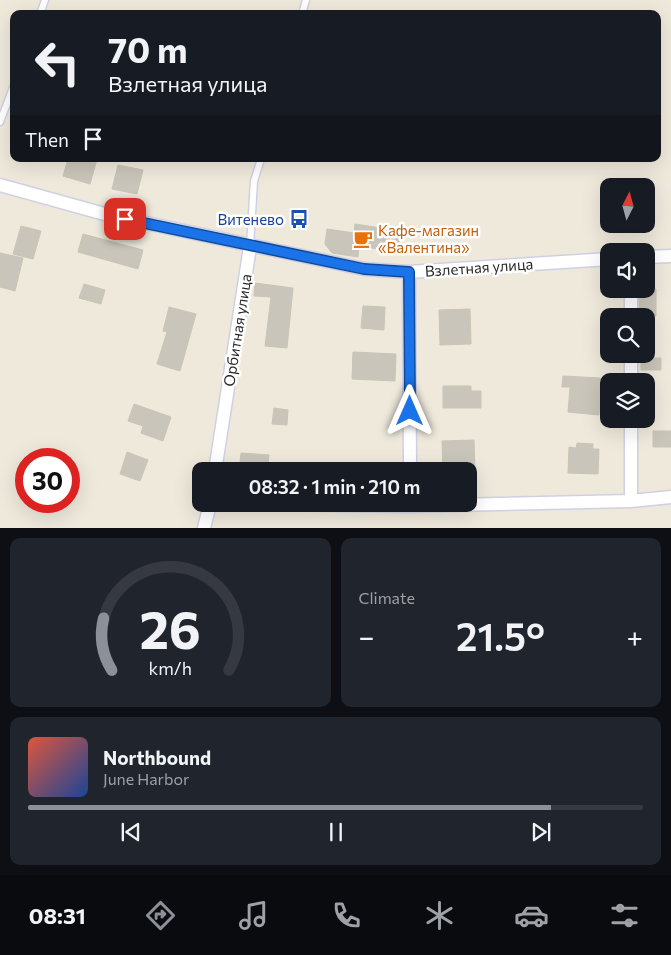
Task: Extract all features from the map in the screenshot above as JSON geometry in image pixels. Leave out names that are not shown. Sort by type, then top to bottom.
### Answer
[{"type":"street","name":"Взлетная улица","points":[[0,185],[108,215],[250,247],[364,269],[409,272],[600,260]]},
{"type":"street","name":"Орбитная улица","points":[[216,462],[250,247]]},
{"type":"street","points":[[655,257],[671,256]]},
{"type":"street","points":[[409,272],[410,462]]},
{"type":"street","points":[[631,428],[631,501]]},
{"type":"street","points":[[477,504],[631,501],[671,497]]},
{"type":"street","points":[[204,528],[208,512]]},
{"type":"lane","points":[[0,122],[10,96]]},
{"type":"lane","name":"Орбитная улица","points":[[250,247],[254,181],[260,162]]},
{"type":"building","points":[[67,162],[96,162],[90,184],[63,176]]},
{"type":"building","points":[[118,165],[143,170],[137,194],[112,189]]},
{"type":"building","name":"Кафе-магазин «Валентина»","points":[[355,224],[401,231],[398,252],[359,246],[358,257],[332,253],[325,244],[327,229],[354,233]]},
{"type":"building","points":[[21,226],[41,231],[33,259],[13,254]]},
{"type":"building","points":[[83,234],[143,250],[138,269],[78,252]]},
{"type":"building","points":[[0,253],[23,258],[15,291],[0,287]]},
{"type":"building","points":[[255,283],[293,288],[287,348],[265,346],[271,297],[254,296]]},
{"type":"building","points":[[84,284],[105,290],[101,304],[79,298]]},
{"type":"building","points":[[656,289],[656,316],[655,308],[639,308],[639,298],[655,298]]},
{"type":"building","points":[[363,306],[385,307],[384,330],[361,328]]},
{"type":"building","points":[[169,307],[196,314],[180,371],[157,364],[167,332],[163,331]]},
{"type":"building","points":[[470,309],[471,344],[440,345],[439,310]]},
{"type":"building","points":[[353,352],[396,354],[395,381],[352,379]]},
{"type":"building","points":[[655,358],[661,358],[661,370],[641,370],[641,363],[655,363]]},
{"type":"building","points":[[563,376],[600,378],[599,415],[568,412],[570,387],[562,387]]},
{"type":"building","points":[[443,386],[471,386],[471,391],[481,391],[481,408],[443,408]]},
{"type":"building","points":[[134,404],[171,417],[163,441],[141,433],[143,426],[128,421]]},
{"type":"building","points":[[274,408],[288,410],[287,425],[272,424]]},
{"type":"building","points":[[653,431],[671,431],[671,447],[653,447]]},
{"type":"building","points":[[474,440],[475,462],[443,462],[442,441]]},
{"type":"building","points":[[577,443],[593,444],[593,449],[599,449],[598,474],[568,473],[569,447],[576,448]]},
{"type":"building","points":[[127,452],[148,460],[140,481],[120,474]]},
{"type":"building","points":[[241,453],[269,455],[268,462],[240,462]]},
{"type":"place","name":"Витенево","points":[[299,219]]},
{"type":"place","name":"Кафе-магазин «Валентина»","points":[[363,239]]},
{"type":"route","points":[[125,219],[250,247],[364,269],[409,272],[410,411]]}]
